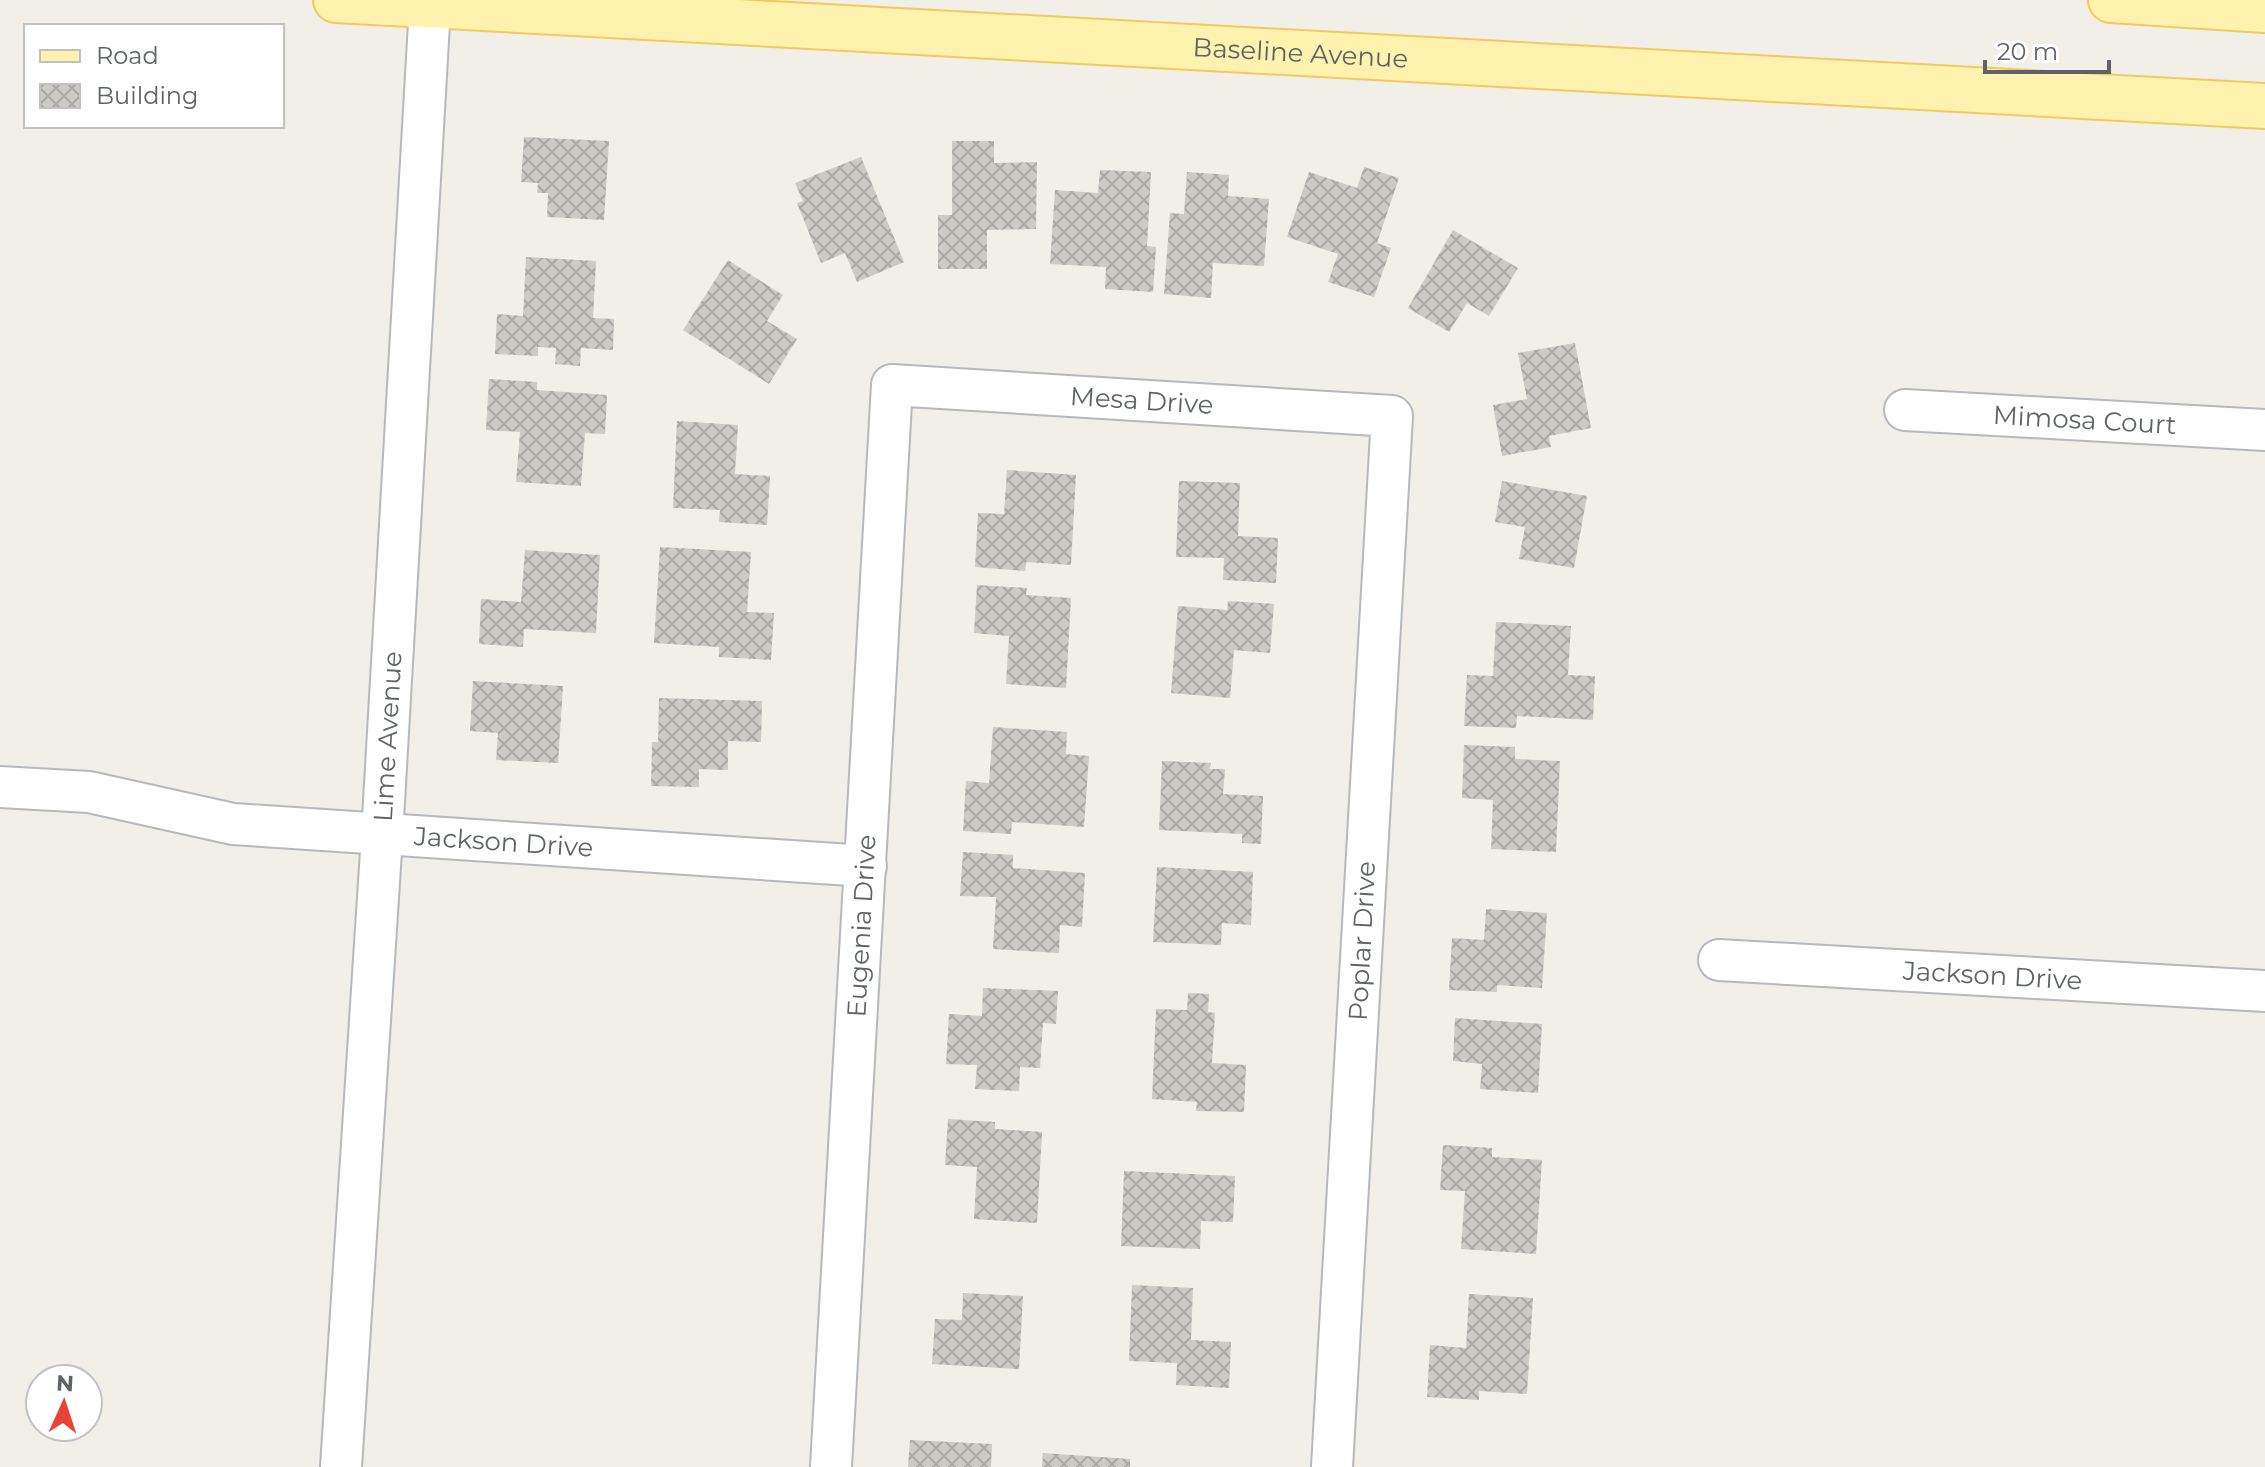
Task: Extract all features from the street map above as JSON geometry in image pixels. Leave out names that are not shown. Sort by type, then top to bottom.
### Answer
[{"type":"main road","name":"Baseline Avenue","points":[[336,0],[2265,106]]},
{"type":"main road","points":[[2111,0],[2265,10]]},
{"type":"street","name":"Lime Avenue","points":[[341,1467],[382,836],[430,6]]},
{"type":"street","name":"Mesa Drive","points":[[892,385],[1392,416]]},
{"type":"street","name":"Eugenia Drive","points":[[831,1467],[892,385]]},
{"type":"street","name":"Mimosa Court","points":[[1905,410],[2265,430]]},
{"type":"street","name":"Poplar Drive","points":[[1332,1467],[1392,416]]},
{"type":"street","name":"Jackson Drive","points":[[0,787],[89,792],[233,824],[866,866]]},
{"type":"street","name":"Jackson Drive","points":[[1719,960],[2265,991]]},
{"type":"building","points":[[524,137],[609,141],[604,220],[547,217],[548,193],[537,193],[538,183],[521,182]]},
{"type":"building","points":[[952,141],[994,141],[994,163],[1037,162],[1036,229],[987,230],[987,269],[938,269],[938,215],[952,215]]},
{"type":"building","points":[[861,157],[904,262],[857,282],[845,253],[821,263],[797,203],[803,201],[795,183]]},
{"type":"building","points":[[1364,167],[1399,178],[1377,243],[1391,248],[1374,297],[1328,282],[1338,254],[1287,237],[1309,172],[1357,188]]},
{"type":"building","points":[[1100,170],[1151,172],[1147,246],[1156,247],[1153,292],[1105,289],[1106,267],[1050,264],[1055,190],[1098,193]]},
{"type":"building","points":[[1187,172],[1229,175],[1228,196],[1269,199],[1264,266],[1213,263],[1211,298],[1164,294],[1170,213],[1184,214]]},
{"type":"building","points":[[1453,230],[1518,268],[1489,316],[1467,303],[1449,332],[1408,308]]},
{"type":"building","points":[[526,257],[596,261],[593,318],[614,319],[613,350],[581,348],[580,366],[555,364],[556,348],[538,347],[538,356],[495,354],[497,314],[523,316]]},
{"type":"building","points":[[728,260],[783,295],[767,321],[797,339],[769,384],[683,330]]},
{"type":"building","points":[[1575,343],[1591,428],[1549,436],[1551,447],[1502,456],[1493,405],[1527,399],[1518,353]]},
{"type":"building","points":[[489,379],[537,382],[537,390],[607,395],[605,434],[585,433],[581,486],[516,482],[520,432],[486,430]]},
{"type":"building","points":[[677,421],[738,425],[735,474],[770,476],[767,525],[719,522],[720,510],[673,508]]},
{"type":"building","points":[[1007,470],[1076,475],[1071,565],[1026,562],[1025,571],[975,567],[978,513],[1004,514]]},
{"type":"building","points":[[1179,481],[1240,483],[1238,536],[1278,538],[1276,583],[1223,580],[1224,558],[1176,557]]},
{"type":"building","points":[[1502,481],[1587,496],[1574,568],[1519,559],[1525,527],[1495,522]]},
{"type":"building","points":[[660,547],[751,552],[747,612],[774,613],[771,660],[719,657],[719,647],[654,643]]},
{"type":"building","points":[[525,550],[600,555],[596,633],[524,629],[523,647],[479,644],[481,599],[521,602]]},
{"type":"building","points":[[977,585],[1027,588],[1026,595],[1071,598],[1066,688],[1006,684],[1009,636],[974,633]]},
{"type":"building","points":[[1228,601],[1274,604],[1270,653],[1234,650],[1230,698],[1171,693],[1178,606],[1227,610]]},
{"type":"building","points":[[1496,622],[1571,626],[1568,675],[1595,676],[1593,720],[1517,716],[1516,728],[1464,726],[1467,675],[1493,676]]},
{"type":"building","points":[[473,681],[563,686],[558,763],[496,760],[498,733],[470,731]]},
{"type":"building","points":[[659,698],[762,701],[761,742],[728,741],[728,770],[699,769],[699,787],[651,786],[652,742],[658,742]]},
{"type":"building","points":[[993,727],[1067,732],[1066,754],[1089,756],[1084,827],[1012,822],[1011,834],[963,831],[966,781],[989,783]]},
{"type":"building","points":[[1464,745],[1515,747],[1515,759],[1560,761],[1556,852],[1491,849],[1493,800],[1462,798]]},
{"type":"building","points":[[1162,761],[1211,763],[1210,769],[1225,769],[1223,794],[1263,796],[1261,844],[1242,843],[1242,834],[1159,830]]},
{"type":"building","points":[[963,852],[1013,855],[1013,868],[1085,873],[1082,927],[1060,925],[1059,953],[993,949],[996,897],[960,896]]},
{"type":"building","points":[[1157,867],[1253,872],[1251,925],[1222,923],[1221,945],[1153,942]]},
{"type":"building","points":[[1486,909],[1547,913],[1542,988],[1497,985],[1497,992],[1449,990],[1452,938],[1484,940]]},
{"type":"building","points":[[983,988],[1058,991],[1056,1024],[1043,1023],[1040,1068],[1020,1067],[1019,1091],[975,1089],[977,1065],[946,1064],[949,1014],[982,1016]]},
{"type":"building","points":[[1188,993],[1209,994],[1208,1012],[1215,1013],[1212,1063],[1246,1065],[1244,1112],[1196,1111],[1197,1102],[1152,1099],[1156,1009],[1187,1010]]},
{"type":"building","points":[[1455,1018],[1542,1024],[1538,1093],[1480,1089],[1482,1064],[1453,1061]]},
{"type":"building","points":[[948,1119],[995,1122],[995,1129],[1042,1132],[1037,1223],[974,1219],[977,1167],[945,1165]]},
{"type":"building","points":[[1443,1145],[1492,1148],[1492,1157],[1542,1160],[1536,1254],[1461,1249],[1465,1191],[1440,1190]]},
{"type":"building","points":[[1124,1171],[1235,1176],[1233,1222],[1201,1221],[1200,1249],[1121,1246]]},
{"type":"building","points":[[1132,1285],[1193,1288],[1191,1340],[1231,1342],[1229,1388],[1176,1385],[1177,1363],[1129,1361]]},
{"type":"building","points":[[963,1293],[1023,1296],[1019,1369],[932,1364],[935,1319],[962,1320]]},
{"type":"building","points":[[1469,1294],[1533,1298],[1527,1394],[1479,1391],[1479,1400],[1427,1397],[1430,1345],[1466,1348]]},
{"type":"building","points":[[910,1440],[992,1444],[991,1467],[908,1467]]},
{"type":"building","points":[[1043,1453],[1130,1459],[1130,1467],[1042,1467]]}]
